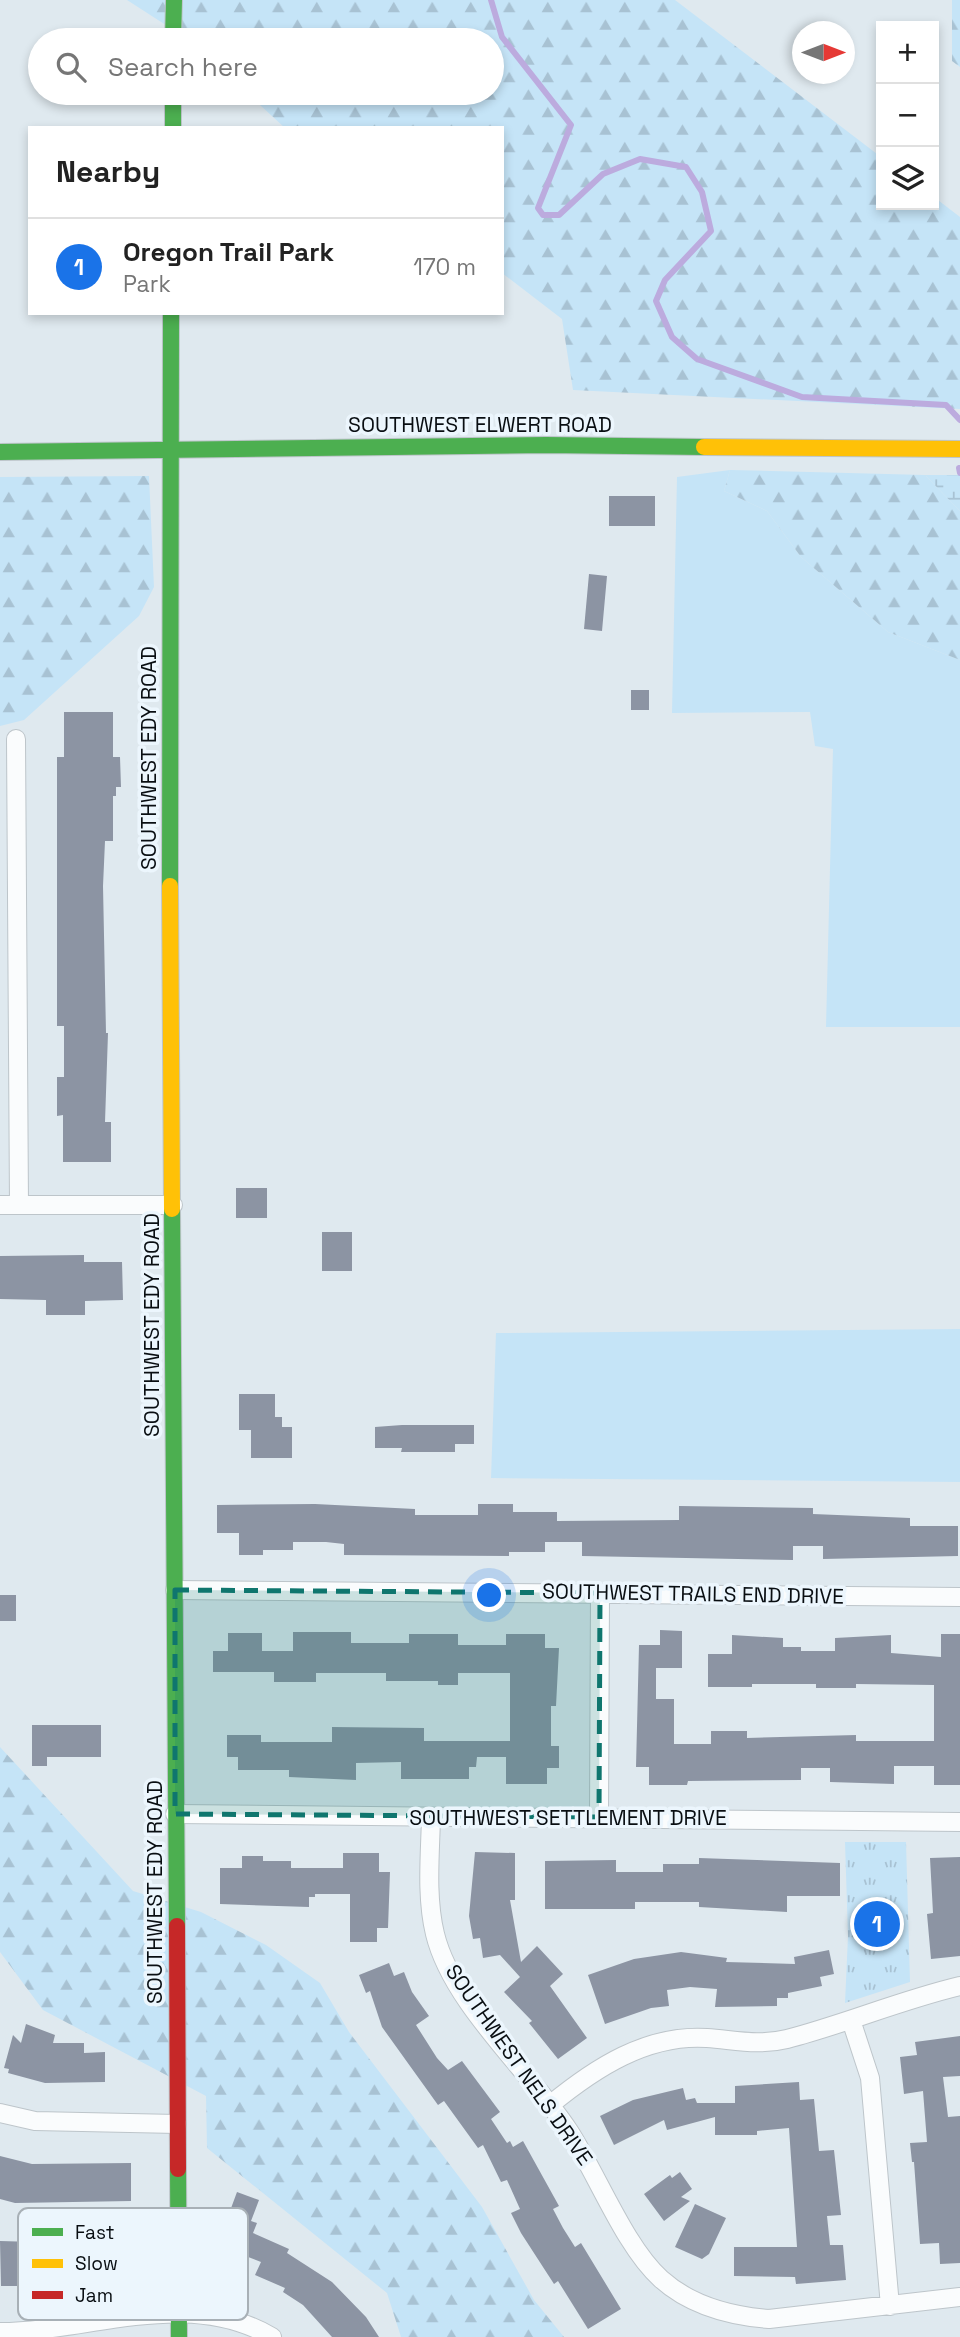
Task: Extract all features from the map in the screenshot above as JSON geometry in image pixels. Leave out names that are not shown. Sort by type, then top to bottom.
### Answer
[{"type":"main road","points":[[173,28],[174,0]]},
{"type":"main road","points":[[173,105],[173,126]]},
{"type":"main road","name":"SOUTHWEST EDY ROAD","points":[[171,315],[178,2208]]},
{"type":"main road","name":"SOUTHWEST ELWERT ROAD","points":[[0,452],[532,445],[960,449]]},
{"type":"street","points":[[16,739],[19,1205]]},
{"type":"street","points":[[0,1205],[173,1205]]},
{"type":"street","name":"SOUTHWEST TRAILS END DRIVE","points":[[175,1590],[960,1597]]},
{"type":"street","points":[[599,1817],[600,1593]]},
{"type":"street","name":"SOUTHWEST SETTLEMENT DRIVE","points":[[175,1814],[960,1822]]},
{"type":"street","name":"SOUTHWEST NELS DRIVE","points":[[431,1818],[431,1905],[435,1935],[443,1958],[458,1986],[550,2105],[587,2160],[647,2264],[673,2289],[705,2306],[749,2318],[793,2317],[960,2297]]},
{"type":"street","points":[[550,2105],[574,2085],[621,2056],[663,2042],[706,2038],[751,2043],[770,2042],[960,1986]]},
{"type":"street","points":[[851,2020],[870,2078],[890,2306]]},
{"type":"street","points":[[0,2113],[35,2121],[177,2124]]},
{"type":"street","points":[[0,2332],[34,2334],[98,2320]]},
{"type":"street","points":[[233,2320],[272,2337]]},
{"type":"highlighted area","points":[[175,1590],[600,1593],[599,1817],[175,1814]]},
{"type":"green space","points":[[127,0],[675,0],[876,153],[876,210],[939,210],[939,201],[960,217],[960,409],[573,390],[562,319],[504,275],[504,126],[283,126],[260,105],[504,105],[504,28],[170,28]]},
{"type":"green space","points":[[952,0],[960,0],[960,67],[952,61]]},
{"type":"green space","points":[[730,470],[724,491],[767,511],[801,557],[888,632],[960,660],[960,1027],[826,1027],[833,749],[815,746],[810,712],[672,713],[677,477]]},
{"type":"green space","points":[[730,470],[925,475],[960,511],[960,660],[888,632],[801,557],[767,511],[724,491]]},
{"type":"green space","points":[[925,475],[960,475],[960,511]]},
{"type":"green space","points":[[149,476],[154,587],[139,616],[24,720],[0,726],[0,477]]},
{"type":"green space","points":[[960,1329],[960,1482],[491,1478],[496,1333]]},
{"type":"green space","points":[[0,1747],[133,1891],[201,1912],[266,1945],[320,1983],[349,2032],[482,2207],[534,2300],[564,2337],[401,2337],[387,2293],[207,2148],[206,2096],[43,2010],[0,1952]]},
{"type":"green space","points":[[845,1842],[906,1842],[910,1982],[845,2003],[848,1936]]},
{"type":"building","points":[[609,496],[655,496],[655,526],[609,526]]},
{"type":"building","points":[[589,574],[607,576],[602,631],[584,629]]},
{"type":"building","points":[[631,690],[649,690],[649,710],[631,710]]},
{"type":"building","points":[[64,712],[113,712],[113,757],[120,757],[121,787],[116,787],[116,796],[113,796],[113,841],[105,841],[103,886],[108,1033],[105,1122],[111,1122],[111,1162],[63,1162],[63,1115],[57,1116],[57,1077],[64,1077],[64,1026],[57,1026],[57,757],[64,757]]},
{"type":"building","points":[[236,1188],[267,1188],[267,1218],[236,1218]]},
{"type":"building","points":[[322,1232],[352,1232],[352,1271],[322,1271]]},
{"type":"building","points":[[84,1255],[84,1262],[122,1262],[123,1300],[85,1301],[85,1315],[46,1315],[46,1300],[0,1299],[0,1256]]},
{"type":"building","points":[[239,1394],[275,1394],[275,1417],[282,1417],[282,1427],[292,1427],[292,1458],[251,1458],[251,1430],[239,1430]]},
{"type":"building","points":[[474,1425],[474,1444],[455,1444],[455,1452],[401,1452],[402,1448],[375,1448],[375,1427]]},
{"type":"building","points":[[315,1504],[415,1509],[415,1515],[478,1515],[478,1504],[513,1504],[513,1512],[557,1512],[557,1521],[679,1520],[679,1506],[813,1508],[813,1514],[910,1518],[910,1526],[958,1526],[958,1556],[823,1559],[823,1546],[793,1546],[793,1560],[582,1556],[582,1542],[545,1542],[545,1552],[509,1552],[509,1556],[344,1555],[344,1544],[326,1542],[293,1542],[293,1550],[263,1550],[263,1555],[239,1555],[239,1533],[217,1533],[217,1505]]},
{"type":"building","points":[[0,1595],[16,1595],[16,1621],[0,1621]]},
{"type":"building","points":[[660,1630],[682,1631],[682,1668],[656,1668],[656,1699],[674,1699],[674,1744],[711,1744],[711,1731],[747,1731],[747,1738],[856,1735],[856,1741],[934,1741],[934,1685],[856,1684],[856,1688],[816,1688],[816,1684],[752,1684],[752,1687],[708,1687],[708,1654],[732,1654],[732,1635],[783,1638],[783,1647],[801,1647],[801,1651],[835,1651],[835,1638],[891,1635],[891,1653],[941,1657],[941,1634],[960,1634],[960,1785],[934,1785],[934,1766],[894,1766],[894,1784],[830,1782],[830,1768],[801,1768],[801,1780],[688,1781],[687,1785],[649,1785],[649,1767],[636,1767],[639,1645],[660,1645]]},
{"type":"building","points":[[293,1632],[351,1632],[351,1643],[409,1643],[409,1634],[458,1634],[458,1645],[506,1645],[506,1634],[545,1634],[545,1648],[559,1648],[556,1706],[551,1706],[551,1746],[559,1746],[559,1768],[547,1768],[547,1784],[506,1784],[506,1757],[477,1757],[476,1767],[469,1767],[469,1779],[401,1779],[401,1762],[356,1763],[356,1780],[289,1777],[289,1770],[238,1770],[238,1757],[227,1757],[227,1735],[261,1735],[261,1742],[332,1742],[332,1727],[424,1728],[424,1741],[510,1741],[510,1673],[458,1673],[458,1685],[438,1685],[438,1681],[386,1681],[386,1673],[316,1673],[316,1682],[274,1682],[274,1672],[213,1672],[213,1651],[228,1651],[228,1633],[262,1633],[262,1651],[293,1651]]},
{"type":"building","points":[[32,1725],[101,1725],[101,1757],[47,1757],[47,1766],[32,1766]]},
{"type":"building","points":[[475,1852],[515,1853],[515,1900],[510,1900],[521,1962],[537,1946],[563,1974],[550,1986],[587,2038],[558,2059],[529,2023],[532,2021],[504,1992],[520,1977],[500,1955],[483,1958],[480,1938],[473,1939],[469,1916]]},
{"type":"building","points":[[343,1853],[379,1853],[379,1872],[390,1872],[388,1928],[377,1928],[377,1942],[350,1942],[350,1894],[315,1894],[315,1897],[309,1897],[309,1907],[220,1904],[220,1868],[242,1868],[242,1856],[263,1856],[263,1861],[291,1861],[291,1868],[343,1868]]},
{"type":"building","points":[[960,1857],[960,1956],[931,1959],[927,1914],[933,1913],[930,1858]]},
{"type":"building","points":[[699,1858],[840,1863],[840,1896],[787,1896],[787,1912],[699,1907],[699,1902],[635,1902],[635,1909],[545,1909],[545,1861],[616,1860],[616,1872],[663,1872],[663,1864],[699,1864]]},
{"type":"building","points":[[829,1950],[834,1974],[820,1977],[822,1986],[788,1993],[788,1998],[777,1998],[777,2006],[715,2007],[717,1989],[690,1987],[667,1990],[669,2006],[651,2008],[605,2024],[588,1975],[634,1959],[681,1952],[727,1958],[726,1962],[795,1964],[794,1957]]},
{"type":"building","points":[[389,1963],[394,1976],[404,1972],[412,1992],[429,2016],[416,2025],[437,2058],[448,2070],[462,2061],[500,2112],[491,2119],[507,2143],[510,2141],[513,2147],[523,2141],[559,2206],[553,2209],[563,2228],[575,2247],[581,2243],[621,2309],[588,2329],[558,2281],[554,2284],[521,2233],[511,2213],[520,2209],[507,2180],[501,2182],[483,2145],[478,2148],[444,2101],[438,2105],[382,2027],[370,1991],[366,1993],[359,1975]]},
{"type":"building","points":[[26,2024],[55,2035],[53,2043],[84,2043],[84,2053],[105,2052],[105,2082],[45,2083],[8,2073],[9,2069],[4,2068],[13,2035],[21,2043]]},
{"type":"building","points":[[960,2036],[960,2076],[943,2077],[948,2117],[960,2116],[960,2263],[940,2264],[939,2243],[920,2244],[914,2162],[910,2143],[927,2142],[923,2091],[904,2094],[900,2057],[917,2055],[915,2042]]},
{"type":"building","points":[[799,2082],[800,2100],[814,2099],[819,2151],[834,2150],[841,2215],[827,2216],[830,2245],[843,2245],[846,2280],[796,2284],[795,2277],[734,2276],[734,2247],[797,2247],[789,2128],[757,2131],[757,2135],[715,2135],[715,2117],[667,2130],[664,2120],[614,2145],[600,2116],[633,2100],[683,2088],[686,2100],[695,2098],[697,2103],[735,2103],[735,2086]]},
{"type":"building","points":[[0,2156],[32,2164],[131,2163],[131,2201],[15,2203],[0,2199]]},
{"type":"building","points":[[680,2172],[692,2189],[681,2197],[690,2201],[664,2221],[644,2194],[670,2175],[672,2178]]},
{"type":"building","points":[[237,2192],[259,2200],[251,2221],[257,2223],[253,2233],[289,2249],[287,2253],[332,2282],[366,2317],[379,2337],[332,2337],[303,2305],[283,2292],[285,2288],[255,2275],[261,2262],[248,2257],[248,2208],[231,2208]]},
{"type":"building","points":[[695,2204],[726,2218],[709,2254],[702,2259],[675,2247]]},
{"type":"building","points":[[0,2241],[18,2242],[17,2286],[1,2286]]},
{"type":"waterway","points":[[491,0],[499,28]]},
{"type":"waterway","points":[[504,40],[571,125],[538,208],[543,215],[559,215],[603,174],[640,159],[686,167],[702,192],[711,231],[665,280],[656,301],[672,337],[697,359],[802,397],[946,405],[960,420]]},
{"type":"waterway","points":[[959,468],[960,473]]},
{"type":"traffic: fast","points":[[173,28],[174,0]]},
{"type":"traffic: fast","points":[[173,105],[173,126]]},
{"type":"traffic: fast","points":[[170,886],[171,315]]},
{"type":"traffic: fast","points":[[0,452],[546,445],[704,447]]},
{"type":"traffic: fast","points":[[172,1209],[177,1926]]},
{"type":"traffic: fast","points":[[178,2169],[178,2208]]},
{"type":"traffic: fast","points":[[179,2320],[179,2337]]},
{"type":"traffic: slow","points":[[704,447],[960,449]]},
{"type":"traffic: slow","points":[[170,886],[172,1209]]},
{"type":"traffic: jam","points":[[177,1926],[178,2169]]},
{"type":"place","name":"Oregon Trail Park","points":[[877,1924]]}]
